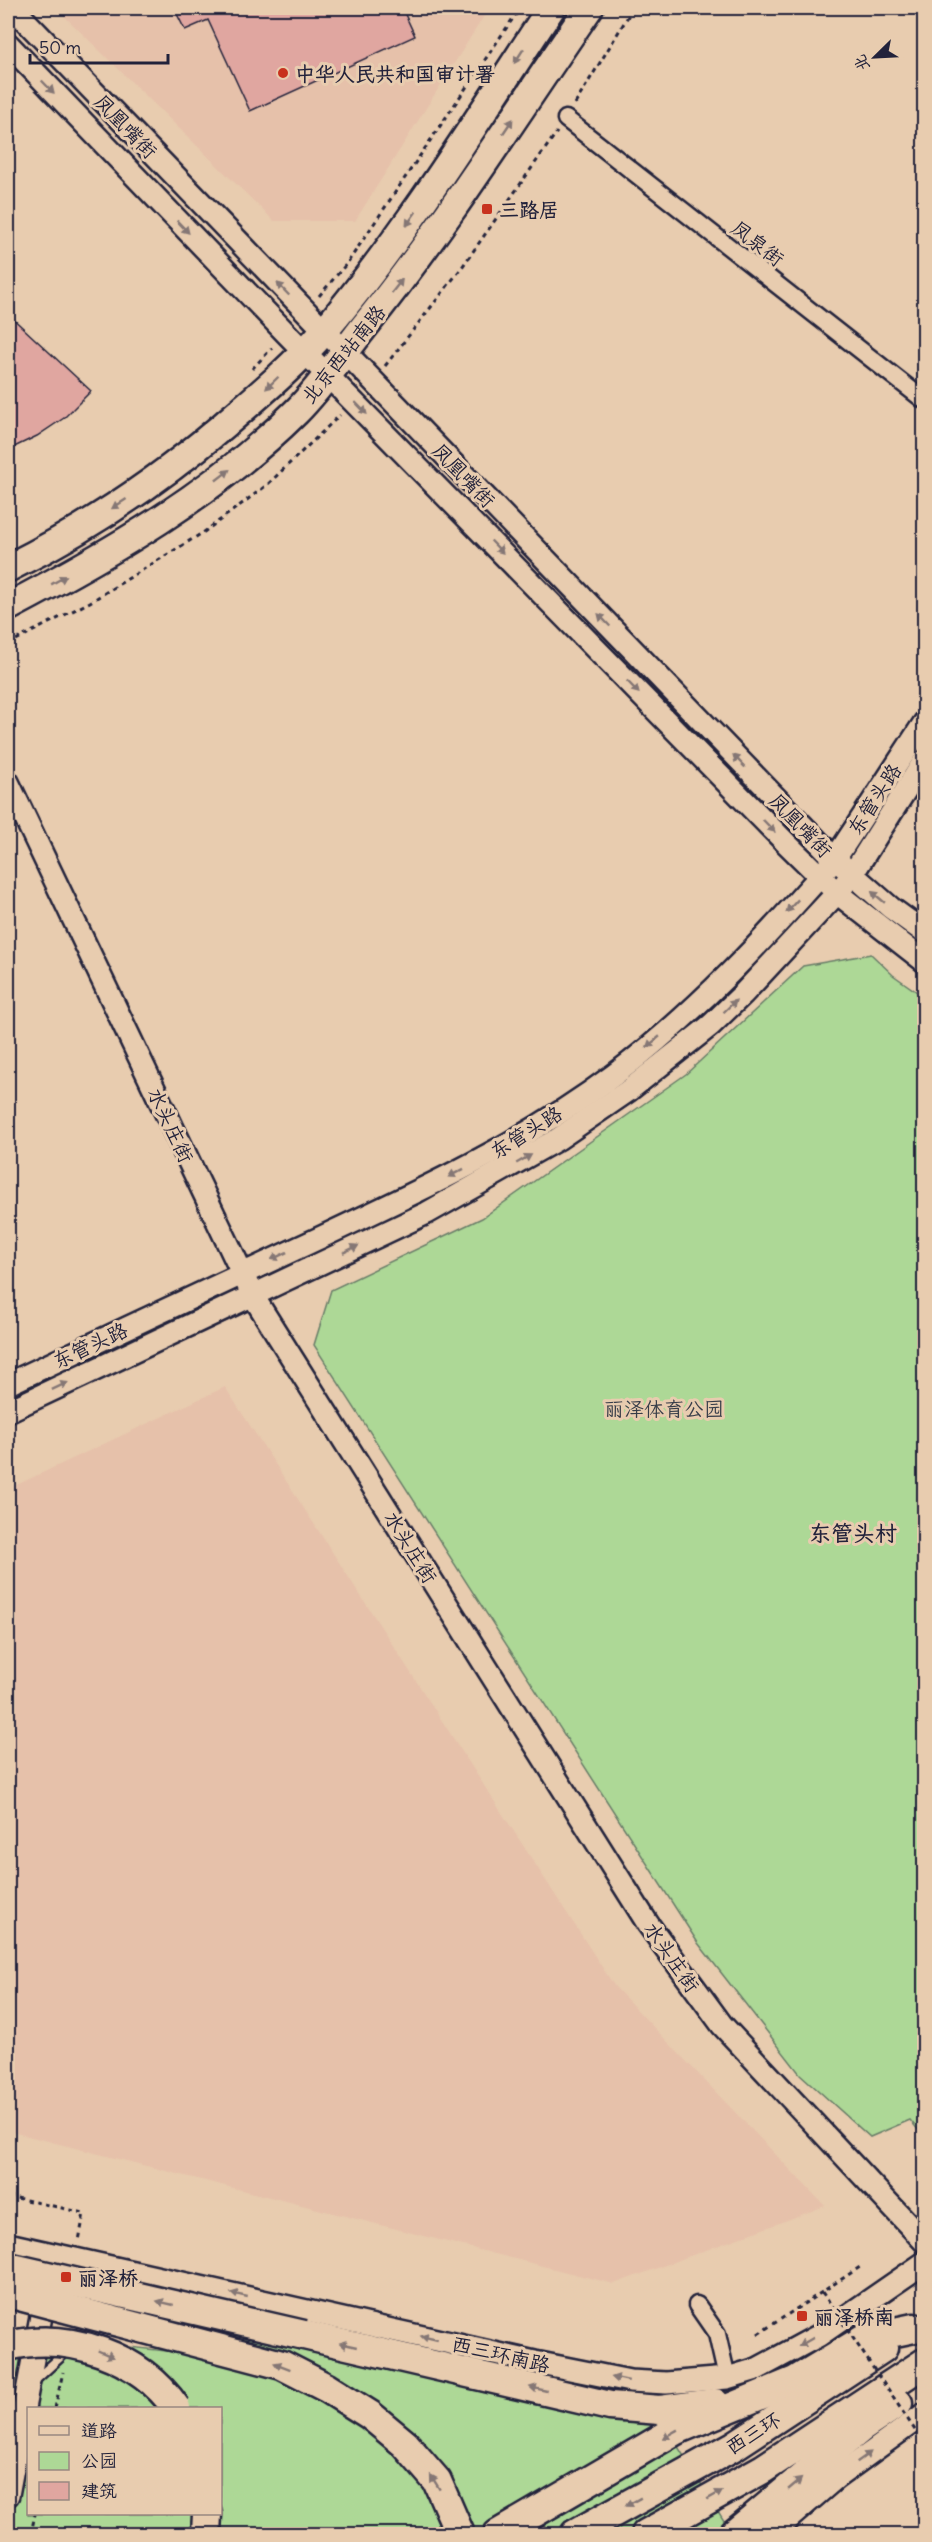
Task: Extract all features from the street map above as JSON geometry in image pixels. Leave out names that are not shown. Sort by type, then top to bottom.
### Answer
[{"type":"highway","points":[[8,2267],[610,2406],[660,2410],[761,2395]]},
{"type":"highway","points":[[8,2293],[282,2365],[327,2388],[370,2415],[405,2444],[437,2481],[460,2535]]},
{"type":"highway","points":[[498,2535],[676,2430],[795,2381],[866,2338],[919,2324]]},
{"type":"highway","name":"西三环","points":[[575,2535],[734,2446],[919,2324]]},
{"type":"highway","points":[[22,2365],[54,2342],[72,2344],[121,2361],[150,2380],[174,2407]]},
{"type":"highway","name":"西三环","points":[[646,2535],[763,2469],[924,2363]]},
{"type":"highway","points":[[734,2535],[860,2429],[916,2390],[924,2379]]},
{"type":"highway","points":[[206,2535],[207,2515]]},
{"type":"main road","name":"北京西站南路","points":[[8,568],[94,520],[144,488],[201,445],[304,352],[324,331],[404,229],[551,8]]},
{"type":"main road","name":"北京西站南路","points":[[8,608],[127,541],[179,508],[227,473],[296,411],[328,377],[450,214],[589,8]]},
{"type":"street","name":"凤凰嘴街","points":[[13,8],[835,860],[924,933]]},
{"type":"street","name":"凤凰嘴街","points":[[8,44],[328,377],[819,877],[924,961]]},
{"type":"street","name":"凤泉街","points":[[566,119],[924,400]]},
{"type":"street","name":"东管头路","points":[[8,1384],[416,1193],[484,1158],[548,1120],[605,1081],[694,1008],[750,953],[835,860],[924,723]]},
{"type":"street","name":"东管头路","points":[[8,1411],[427,1212],[558,1139],[628,1091],[711,1024],[743,994],[837,893],[852,875],[924,760]]},
{"type":"street","name":"水头庄街","points":[[8,782],[253,1296],[648,1924],[722,2025],[924,2241]]},
{"type":"street","name":"西三环南路","points":[[8,2244],[630,2381],[666,2383],[727,2378],[758,2369],[818,2336],[924,2263]]},
{"type":"street","points":[[8,2495],[22,2365],[51,2294],[54,2254]]},
{"type":"street","points":[[697,2306],[717,2334],[727,2378]]},
{"type":"street","points":[[771,2535],[836,2478],[921,2424]]},
{"type":"lane","points":[[73,2321],[76,2300]]},
{"type":"lane","points":[[8,2337],[22,2365],[67,2352],[71,2331]]},
{"type":"path","points":[[8,2196],[84,2213],[76,2258]]},
{"type":"path","points":[[758,2334],[860,2266]]},
{"type":"path","points":[[822,2292],[921,2424]]},
{"type":"path","points":[[55,2407],[67,2352]]},
{"type":"path","points":[[31,2535],[35,2515]]},
{"type":"shaded area","name":"中华人民共和国审计署","points":[[56,8],[489,8],[355,221],[274,221]]},
{"type":"shaded area","points":[[225,1387],[615,1987],[825,2206],[614,2284],[8,2131],[8,1489]]},
{"type":"green space","name":"丽泽体育公园","points":[[871,954],[893,975],[924,997],[924,2137],[910,2120],[870,2137],[800,2074],[698,1943],[314,1345],[331,1290],[482,1218],[686,1074],[803,966]]},
{"type":"green space","points":[[222,2324],[659,2416],[726,2524],[713,2534],[8,2534],[8,2334],[185,2353]]},
{"type":"building","name":"中华人民共和国审计署","points":[[174,8],[402,8],[415,36],[250,111],[208,20],[185,30]]},
{"type":"building","points":[[8,314],[91,391],[64,418],[37,436],[8,450]]},
{"type":"place","name":"中华人民共和国审计署","points":[[283,73]]},
{"type":"place","name":"三路居","points":[[487,209]]},
{"type":"place","name":"丽泽桥","points":[[66,2277]]},
{"type":"place","name":"丽泽桥南","points":[[802,2316]]},
{"type":"district","name":"东管头村","points":[[853,1533]]}]
